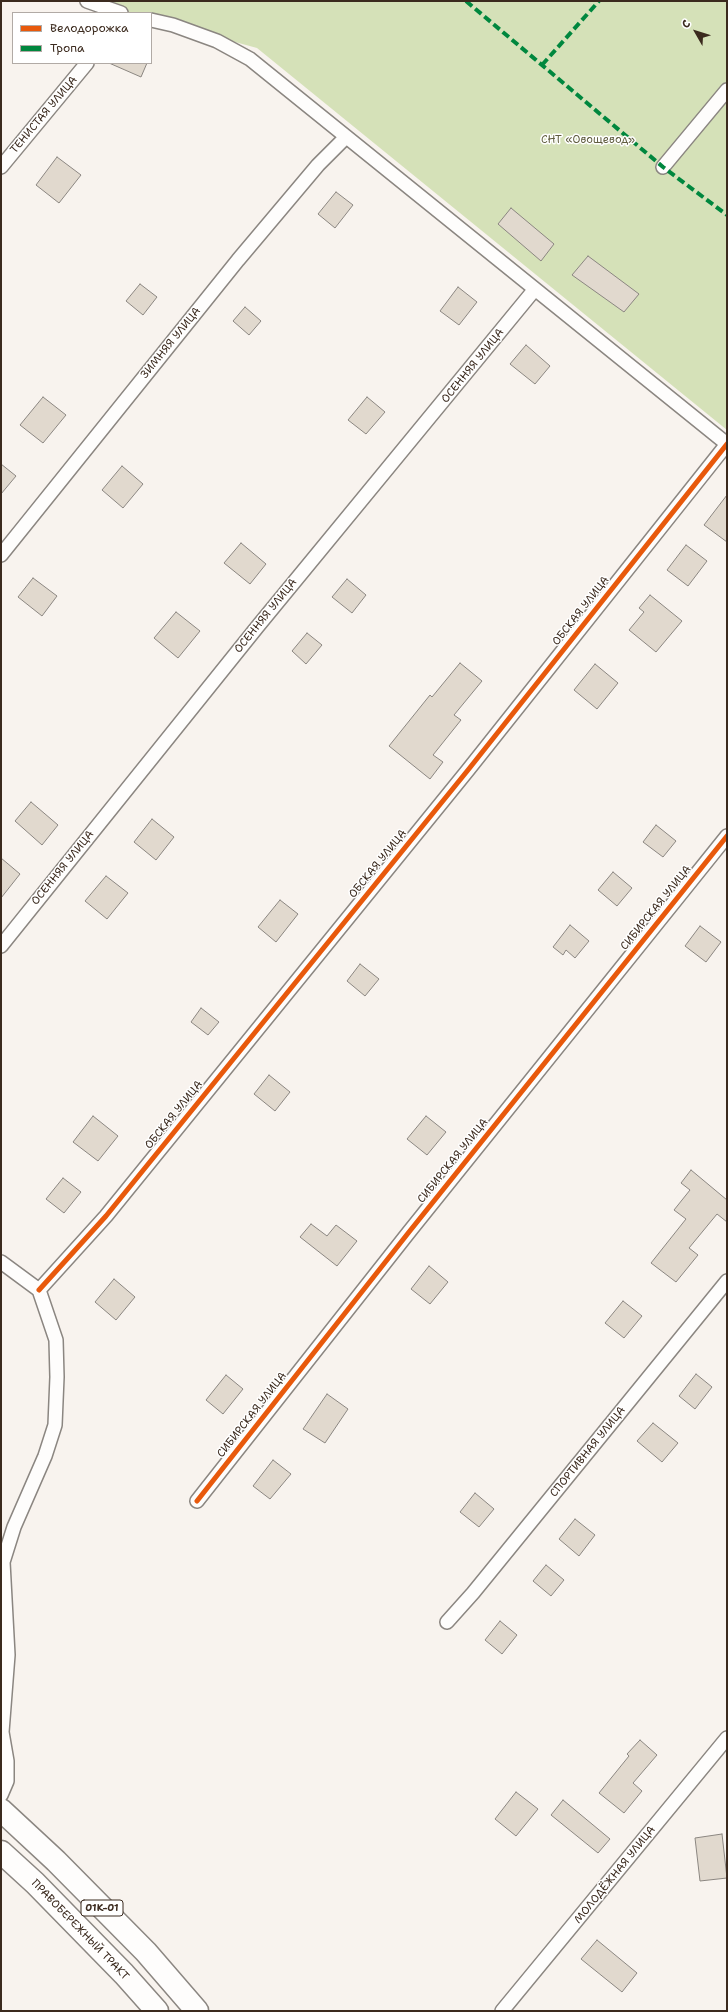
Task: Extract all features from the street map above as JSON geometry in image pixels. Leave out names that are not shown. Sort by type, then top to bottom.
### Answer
[{"type":"highway","name":"01К-01","points":[[1,1810],[56,1861],[140,1946],[197,2011]]},
{"type":"highway","name":"ПРАВОБЕРЕЖНЫЙ ТРАКТ","points":[[1,1852],[35,1883],[118,1968],[157,2011]]},
{"type":"street","points":[[87,1],[118,12]]},
{"type":"street","points":[[152,20],[173,25],[217,41],[250,59],[727,444]]},
{"type":"street","name":"ТЕНИСТАЯ УЛИЦА","points":[[1,167],[86,64]]},
{"type":"street","points":[[663,167],[727,90]]},
{"type":"street","name":"ЗИМНЯЯ УЛИЦА","points":[[1,555],[238,260],[318,165],[346,137]]},
{"type":"street","name":"ОСЕННЯЯ УЛИЦА","points":[[1,946],[258,626],[536,289]]},
{"type":"street","name":"ОБСКАЯ УЛИЦА","points":[[39,1290],[106,1216],[468,770],[727,444]]},
{"type":"street","name":"СИБИРСКАЯ УЛИЦА","points":[[197,1501],[404,1238],[727,836]]},
{"type":"street","points":[[1,1262],[39,1290],[56,1340],[58,1377],[55,1425],[33,1485],[14,1527],[3,1562],[8,1655],[2,1732],[8,1761],[7,1781],[1,1795]]},
{"type":"street","name":"СПОРТИВНАЯ УЛИЦА","points":[[447,1622],[474,1593],[727,1281]]},
{"type":"street","name":"МОЛОДЁЖНАЯ УЛИЦА","points":[[502,2011],[727,1738]]},
{"type":"green space","name":"СНТ «Овощевод»","points":[[95,1],[727,1],[727,430],[257,48],[152,19],[152,12],[124,12],[109,8]]},
{"type":"building","points":[[111,64],[147,64],[141,77]]},
{"type":"building","points":[[57,157],[81,175],[59,203],[36,185]]},
{"type":"building","points":[[336,192],[353,205],[335,228],[318,214]]},
{"type":"building","points":[[511,208],[554,244],[541,261],[498,224]]},
{"type":"building","points":[[588,256],[639,294],[624,312],[572,275]]},
{"type":"building","points":[[140,284],[157,297],[143,315],[126,301]]},
{"type":"building","points":[[458,287],[477,302],[459,325],[440,311]]},
{"type":"building","points":[[245,307],[261,321],[249,335],[233,321]]},
{"type":"building","points":[[526,345],[550,366],[535,384],[510,364]]},
{"type":"building","points":[[43,397],[66,415],[43,443],[20,425]]},
{"type":"building","points":[[367,397],[385,412],[366,434],[348,420]]},
{"type":"building","points":[[1,464],[16,476],[1,494]]},
{"type":"building","points":[[122,466],[143,484],[123,508],[102,490]]},
{"type":"building","points":[[727,495],[727,542],[704,525]]},
{"type":"building","points":[[241,543],[266,564],[250,584],[224,563]]},
{"type":"building","points":[[686,545],[707,561],[688,586],[667,570]]},
{"type":"building","points":[[33,578],[57,596],[42,616],[18,597]]},
{"type":"building","points":[[347,579],[366,595],[352,613],[332,597]]},
{"type":"building","points":[[650,595],[682,621],[656,652],[629,630],[644,612],[639,608]]},
{"type":"building","points":[[176,612],[200,631],[178,658],[154,638]]},
{"type":"building","points":[[307,633],[322,645],[306,664],[292,651]]},
{"type":"building","points":[[460,663],[482,681],[454,715],[461,720],[433,755],[443,762],[430,779],[389,746],[430,695],[432,697]]},
{"type":"building","points":[[595,664],[618,683],[597,709],[574,690]]},
{"type":"building","points":[[31,802],[58,825],[42,845],[15,821]]},
{"type":"building","points":[[152,819],[174,837],[156,860],[134,842]]},
{"type":"building","points":[[656,825],[676,841],[663,857],[643,842]]},
{"type":"building","points":[[1,858],[20,874],[1,898]]},
{"type":"building","points":[[613,872],[632,888],[617,906],[598,890]]},
{"type":"building","points":[[106,876],[128,893],[107,919],[85,901]]},
{"type":"building","points":[[280,900],[298,914],[276,942],[258,927]]},
{"type":"building","points":[[570,925],[589,941],[575,958],[566,950],[563,955],[553,947]]},
{"type":"building","points":[[700,926],[721,942],[706,962],[685,946]]},
{"type":"building","points":[[360,964],[379,979],[365,996],[347,981]]},
{"type":"building","points":[[201,1008],[219,1022],[208,1035],[191,1022]]},
{"type":"building","points":[[269,1075],[290,1092],[275,1111],[254,1094]]},
{"type":"building","points":[[93,1116],[118,1136],[98,1161],[73,1142]]},
{"type":"building","points":[[426,1116],[446,1132],[427,1155],[407,1139]]},
{"type":"building","points":[[691,1170],[727,1200],[727,1222],[717,1214],[689,1248],[698,1255],[676,1282],[651,1263],[686,1219],[674,1210],[690,1190],[681,1183]]},
{"type":"building","points":[[63,1178],[81,1192],[64,1213],[46,1199]]},
{"type":"building","points":[[311,1224],[327,1236],[336,1225],[357,1241],[337,1266],[300,1237]]},
{"type":"building","points":[[429,1266],[448,1282],[430,1304],[411,1289]]},
{"type":"building","points":[[114,1279],[135,1297],[116,1320],[95,1302]]},
{"type":"building","points":[[623,1301],[642,1316],[624,1338],[605,1323]]},
{"type":"building","points":[[696,1374],[712,1387],[695,1409],[679,1396]]},
{"type":"building","points":[[226,1375],[243,1389],[223,1414],[206,1400]]},
{"type":"building","points":[[327,1394],[348,1409],[325,1443],[303,1429]]},
{"type":"building","points":[[653,1423],[678,1443],[662,1462],[637,1441]]},
{"type":"building","points":[[273,1460],[291,1474],[270,1499],[253,1486]]},
{"type":"building","points":[[475,1493],[494,1509],[479,1527],[460,1512]]},
{"type":"building","points":[[575,1519],[595,1535],[579,1556],[559,1539]]},
{"type":"building","points":[[546,1565],[564,1580],[551,1596],[533,1581]]},
{"type":"building","points":[[500,1621],[517,1635],[502,1654],[485,1640]]},
{"type":"building","points":[[640,1740],[657,1755],[633,1783],[642,1791],[624,1813],[599,1793],[629,1756],[627,1754]]},
{"type":"building","points":[[516,1792],[538,1809],[516,1836],[495,1819]]},
{"type":"building","points":[[563,1800],[610,1839],[598,1853],[551,1815]]},
{"type":"building","points":[[722,1834],[727,1878],[700,1881],[695,1838]]},
{"type":"building","points":[[597,1940],[637,1973],[622,1992],[581,1959]]},
{"type":"marked path","points":[[466,1],[663,167],[727,215]]},
{"type":"marked path","points":[[542,65],[599,1]]},
{"type":"cycle path","points":[[39,1290],[106,1216],[468,770],[727,444]]},
{"type":"cycle path","points":[[197,1501],[409,1232],[727,836]]}]
